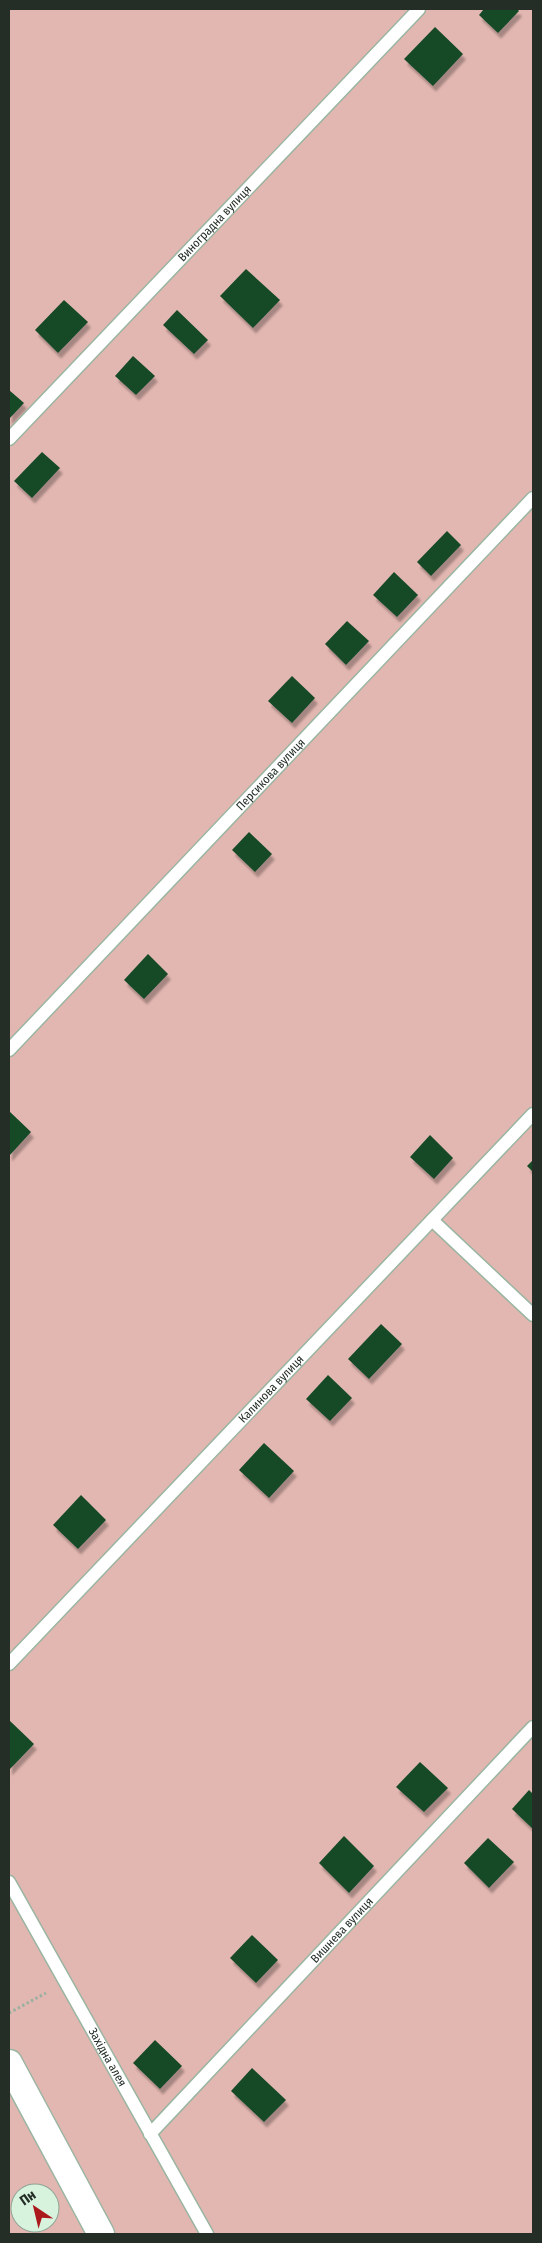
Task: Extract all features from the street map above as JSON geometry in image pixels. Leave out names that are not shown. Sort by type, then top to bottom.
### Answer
[{"type":"street","points":[[9,2063],[102,2234]]},
{"type":"lane","name":"Виноградна вулиця","points":[[9,439],[419,9]]},
{"type":"lane","name":"Персикова вулиця","points":[[9,1050],[533,498]]},
{"type":"lane","name":"Калинова вулиця","points":[[9,1664],[533,1114]]},
{"type":"lane","points":[[432,1220],[533,1315]]},
{"type":"lane","name":"Вишнева вулиця","points":[[150,2134],[533,1727]]},
{"type":"lane","name":"Західна алея","points":[[9,1882],[207,2234]]},
{"type":"path","points":[[9,2013],[65,1982]]},
{"type":"shaded area","points":[[9,9],[533,9],[533,2234],[9,2234]]},
{"type":"building","points":[[484,9],[517,9],[519,11],[498,33],[479,15]]},
{"type":"building","points":[[435,27],[463,54],[433,86],[404,59]]},
{"type":"building","points":[[246,269],[280,300],[253,328],[220,296]]},
{"type":"building","points":[[64,300],[88,322],[58,353],[35,330]]},
{"type":"building","points":[[177,310],[208,340],[194,354],[163,325]]},
{"type":"building","points":[[133,356],[155,376],[136,395],[115,376]]},
{"type":"building","points":[[9,390],[24,403],[9,419]]},
{"type":"building","points":[[42,452],[60,468],[32,498],[14,481]]},
{"type":"building","points":[[447,531],[461,545],[431,576],[417,562]]},
{"type":"building","points":[[394,572],[418,595],[397,617],[373,595]]},
{"type":"building","points":[[347,621],[369,641],[346,665],[325,644]]},
{"type":"building","points":[[292,676],[315,698],[292,723],[268,701]]},
{"type":"building","points":[[249,832],[272,854],[255,872],[232,850]]},
{"type":"building","points":[[148,954],[168,974],[144,999],[124,980]]},
{"type":"building","points":[[9,1111],[31,1132],[9,1156]]},
{"type":"building","points":[[430,1135],[453,1158],[434,1179],[410,1157]]},
{"type":"building","points":[[533,1160],[533,1172],[527,1166]]},
{"type":"building","points":[[381,1324],[402,1344],[369,1379],[348,1359]]},
{"type":"building","points":[[328,1375],[352,1398],[330,1421],[306,1399]]},
{"type":"building","points":[[264,1443],[294,1471],[269,1498],[239,1470]]},
{"type":"building","points":[[81,1495],[106,1520],[78,1549],[53,1525]]},
{"type":"building","points":[[9,1720],[34,1744],[9,1770]]},
{"type":"building","points":[[420,1762],[448,1788],[424,1812],[396,1787]]},
{"type":"building","points":[[529,1790],[533,1794],[533,1829],[512,1809]]},
{"type":"building","points":[[344,1836],[374,1866],[349,1893],[319,1863]]},
{"type":"building","points":[[488,1838],[514,1862],[489,1888],[464,1863]]},
{"type":"building","points":[[252,1935],[278,1960],[256,1983],[230,1958]]},
{"type":"building","points":[[155,2040],[182,2066],[160,2089],[133,2063]]},
{"type":"building","points":[[252,2068],[286,2100],[264,2122],[231,2091]]}]
